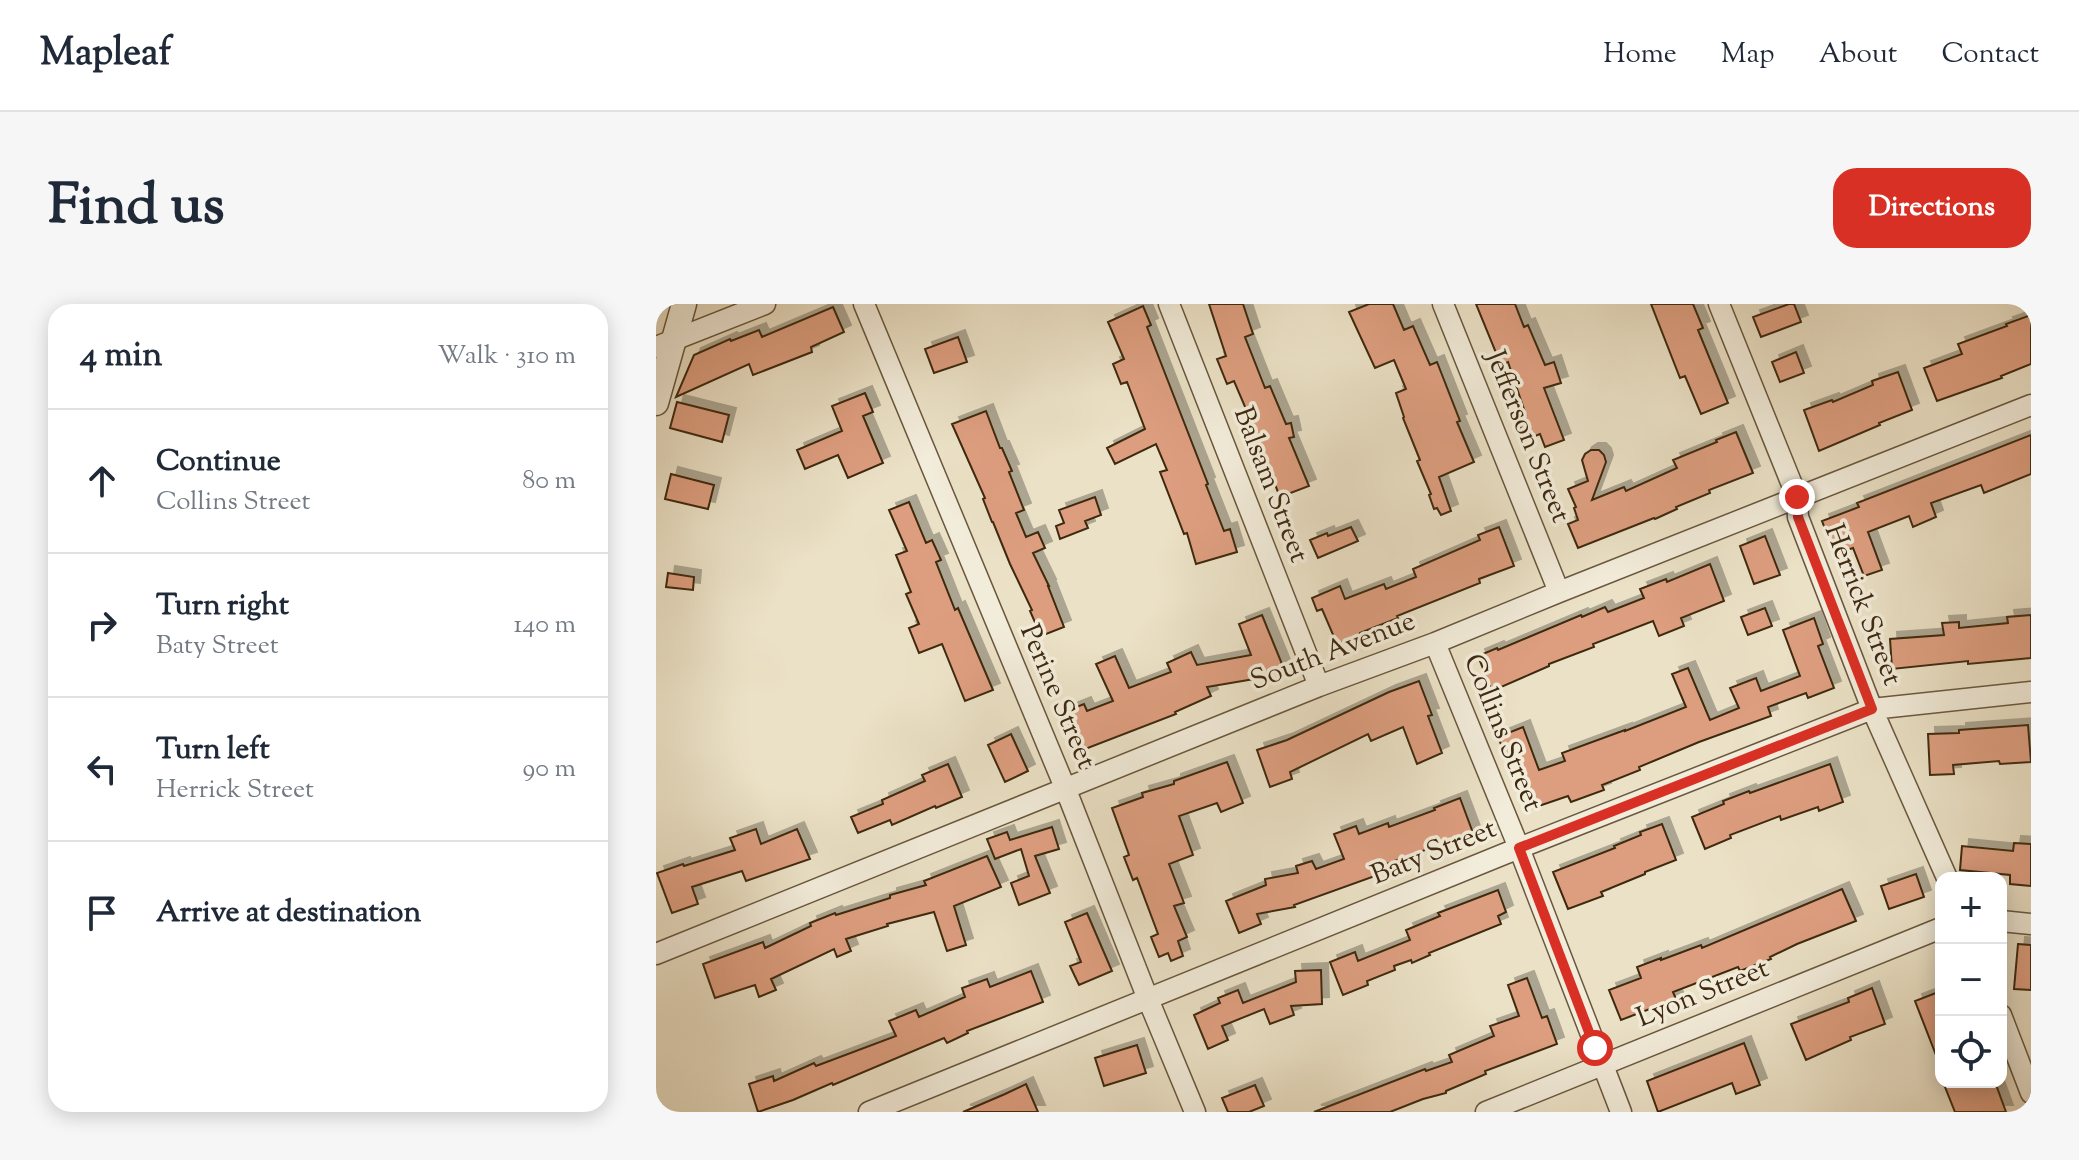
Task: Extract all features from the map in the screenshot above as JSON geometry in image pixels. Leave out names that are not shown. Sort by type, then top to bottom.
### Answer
[{"type":"street","points":[[656,403],[665,343],[684,304]]},
{"type":"street","points":[[665,343],[765,304]]},
{"type":"street","name":"Perine Street","points":[[864,304],[1066,790],[1195,1112]]},
{"type":"street","name":"Balsam Street","points":[[1169,304],[1319,686]]},
{"type":"street","name":"Jefferson Street","points":[[1443,304],[1559,592]]},
{"type":"street","name":"Herrick Street","points":[[1719,304],[1797,497],[1798,517],[1872,709],[1944,872]]},
{"type":"street","name":"South Avenue","points":[[656,954],[1319,686],[1435,643],[2031,405]]},
{"type":"street","name":"Collins Street","points":[[1435,643],[1519,848],[1621,1112]]},
{"type":"street","name":"Baty Street","points":[[869,1112],[1519,848],[1872,709],[2031,692]]},
{"type":"street","points":[[2007,922],[2031,924]]},
{"type":"street","name":"Lyon Street","points":[[1486,1112],[1935,930]]},
{"type":"street","points":[[2001,1016],[2031,1093]]},
{"type":"building","points":[[1209,304],[1243,304],[1253,334],[1245,337],[1265,388],[1270,386],[1286,424],[1291,423],[1294,437],[1289,438],[1309,486],[1280,497],[1263,461],[1252,423],[1234,381],[1227,384],[1217,359],[1226,356]]},
{"type":"building","points":[[1369,304],[1393,304],[1404,330],[1413,326],[1430,365],[1437,362],[1474,462],[1439,477],[1451,511],[1441,515],[1437,508],[1434,509],[1417,461],[1420,460],[1403,418],[1396,393],[1406,389],[1394,360],[1375,368],[1349,312]]},
{"type":"building","points":[[1476,304],[1515,304],[1545,365],[1554,362],[1561,383],[1544,388],[1564,440],[1545,447],[1540,434],[1525,440],[1517,418],[1526,415],[1508,362],[1501,365]]},
{"type":"building","points":[[1651,304],[1693,304],[1703,328],[1698,330],[1728,403],[1701,414],[1685,376],[1680,378]]},
{"type":"building","points":[[1794,304],[1801,322],[1761,337],[1753,317]]},
{"type":"building","points":[[1143,306],[1151,325],[1147,327],[1206,485],[1224,531],[1230,529],[1237,552],[1196,564],[1187,533],[1184,534],[1160,472],[1167,470],[1156,444],[1115,464],[1107,448],[1145,429],[1127,382],[1121,384],[1113,364],[1124,359],[1108,322]]},
{"type":"building","points":[[833,307],[844,332],[811,347],[812,352],[753,375],[749,364],[676,397],[694,355],[759,330],[762,337]]},
{"type":"building","points":[[2031,315],[2031,364],[2002,378],[1937,401],[1924,368],[1962,354],[1958,344]]},
{"type":"building","points":[[958,337],[967,362],[934,373],[925,349]]},
{"type":"building","points":[[1796,352],[1804,373],[1780,382],[1772,362]]},
{"type":"building","points":[[1898,372],[1912,410],[1819,451],[1804,410],[1833,402],[1873,385],[1872,381]]},
{"type":"building","points":[[865,393],[873,412],[863,416],[883,463],[848,478],[838,455],[805,469],[797,450],[842,431],[832,406]]},
{"type":"building","points":[[677,402],[729,415],[722,442],[670,428]]},
{"type":"building","points":[[986,411],[1012,471],[1009,472],[1024,510],[1016,513],[1026,537],[1038,532],[1045,548],[1033,553],[1064,627],[1041,636],[952,424]]},
{"type":"building","points":[[1736,432],[1753,473],[1709,490],[1710,493],[1655,519],[1578,548],[1568,524],[1578,520],[1568,489],[1588,481],[1582,460],[1585,454],[1599,450],[1606,462],[1592,500],[1624,487],[1626,491],[1677,468],[1673,460]]},
{"type":"building","points":[[2031,435],[2031,474],[1984,493],[1981,485],[1931,503],[1936,517],[1913,527],[1909,516],[1868,532],[1882,570],[1864,576],[1853,548],[1835,554],[1822,521],[1859,507],[1857,503]]},
{"type":"building","points":[[671,474],[714,485],[708,509],[665,499]]},
{"type":"building","points":[[1095,497],[1101,515],[1085,521],[1088,528],[1060,539],[1056,526],[1064,523],[1059,510]]},
{"type":"building","points":[[909,502],[926,543],[932,540],[941,560],[936,562],[955,610],[958,608],[993,690],[965,701],[942,644],[919,653],[909,628],[919,624],[906,594],[911,592],[896,555],[907,551],[889,510]]},
{"type":"building","points":[[1351,527],[1358,541],[1318,558],[1310,540]]},
{"type":"building","points":[[1499,527],[1514,566],[1479,579],[1480,583],[1337,644],[1322,609],[1317,611],[1312,598],[1340,586],[1345,599],[1384,584],[1386,589],[1416,577],[1413,569],[1480,540],[1478,535]]},
{"type":"building","points":[[1765,536],[1780,575],[1754,584],[1740,546]]},
{"type":"building","points":[[1710,564],[1724,601],[1681,618],[1684,626],[1659,636],[1653,621],[1593,644],[1594,647],[1492,691],[1478,656],[1581,615],[1605,607],[1608,612],[1644,598],[1640,589],[1666,579],[1667,582]]},
{"type":"building","points":[[668,573],[694,577],[693,590],[666,587]]},
{"type":"building","points":[[1765,608],[1772,626],[1748,635],[1741,617]]},
{"type":"building","points":[[1262,615],[1284,669],[1260,678],[1207,687],[1211,696],[1176,714],[1080,751],[1064,712],[1084,704],[1087,711],[1113,701],[1096,664],[1115,656],[1129,688],[1171,672],[1167,663],[1191,652],[1197,665],[1251,655],[1239,624]]},
{"type":"building","points":[[2031,615],[2031,658],[1892,669],[1890,639],[1944,635],[1942,623],[1959,622],[1959,628],[2008,623],[2007,617]]},
{"type":"building","points":[[1814,618],[1823,644],[1818,646],[1834,688],[1808,698],[1806,693],[1768,707],[1771,716],[1639,767],[1640,770],[1602,785],[1604,790],[1571,802],[1568,796],[1533,808],[1513,754],[1506,757],[1498,737],[1523,727],[1539,770],[1565,761],[1562,753],[1686,707],[1672,674],[1688,668],[1710,720],[1739,708],[1730,688],[1756,678],[1761,691],[1800,676],[1783,630]]},
{"type":"building","points":[[1419,681],[1442,753],[1417,764],[1403,727],[1371,741],[1368,734],[1290,772],[1292,779],[1270,787],[1257,750],[1287,740]]},
{"type":"building","points":[[2028,725],[2031,762],[1953,765],[1954,774],[1930,775],[1928,734]]},
{"type":"building","points":[[1011,734],[1028,771],[1005,782],[988,745]]},
{"type":"building","points":[[1227,762],[1243,803],[1221,812],[1217,803],[1179,816],[1193,855],[1169,864],[1184,903],[1174,906],[1187,937],[1178,941],[1183,956],[1171,961],[1168,953],[1159,957],[1151,937],[1158,934],[1137,878],[1133,880],[1124,857],[1129,855],[1112,808],[1143,797],[1142,793],[1174,784],[1174,781]]},
{"type":"building","points":[[948,764],[962,797],[892,825],[890,820],[858,833],[851,817],[883,804],[882,800],[925,781],[922,775]]},
{"type":"building","points":[[1830,764],[1843,802],[1781,820],[1780,816],[1730,835],[1731,838],[1705,849],[1692,817],[1749,791]]},
{"type":"building","points":[[1460,798],[1473,833],[1372,869],[1375,876],[1295,907],[1257,914],[1261,924],[1239,933],[1226,901],[1266,885],[1265,879],[1298,873],[1296,866],[1312,861],[1316,869],[1344,859],[1334,834],[1356,826],[1359,834],[1388,823],[1389,827]]},
{"type":"building","points":[[1662,824],[1676,860],[1601,892],[1603,896],[1568,909],[1553,872],[1615,848],[1641,835],[1640,832]]},
{"type":"building","points":[[1052,827],[1059,849],[1035,856],[1050,893],[1019,905],[1011,883],[1029,876],[1021,849],[995,859],[987,839],[1007,832],[1010,840]]},
{"type":"building","points":[[756,829],[761,844],[797,829],[810,859],[746,881],[742,871],[692,887],[698,904],[672,913],[657,873],[735,850],[730,838]]},
{"type":"building","points":[[2014,843],[2031,844],[2031,886],[2010,884],[2007,872],[1960,870],[1962,846],[2013,851]]},
{"type":"building","points":[[987,856],[1001,887],[954,906],[966,945],[947,951],[934,912],[846,939],[851,951],[837,957],[834,949],[771,979],[776,990],[759,997],[755,985],[715,998],[703,964],[763,942],[765,948],[811,926],[810,923],[926,885],[924,881]]},
{"type":"building","points":[[1916,874],[1924,897],[1889,909],[1881,886]]},
{"type":"building","points":[[1842,889],[1856,921],[1797,944],[1771,959],[1740,971],[1738,967],[1673,992],[1676,999],[1621,1020],[1609,990],[1641,978],[1637,967],[1701,945],[1702,948]]},
{"type":"building","points":[[1498,890],[1506,912],[1498,916],[1501,924],[1412,963],[1411,960],[1394,966],[1395,970],[1343,995],[1330,962],[1355,952],[1358,961],[1410,940],[1406,930],[1440,916],[1438,913]]},
{"type":"building","points":[[1087,913],[1112,971],[1079,985],[1070,966],[1081,962],[1065,922]]},
{"type":"building","points":[[2018,944],[2031,945],[2031,990],[2014,989]]},
{"type":"building","points":[[1321,970],[1322,1004],[1291,1006],[1294,1015],[1270,1024],[1264,1009],[1222,1026],[1228,1040],[1208,1049],[1194,1015],[1220,1003],[1218,998],[1238,990],[1243,1003],[1296,982],[1295,971]]},
{"type":"building","points":[[1031,971],[1043,1002],[967,1031],[947,1043],[944,1038],[833,1085],[758,1112],[749,1084],[773,1076],[774,1081],[814,1063],[816,1066],[896,1036],[889,1021],[916,1010],[919,1017],[965,997],[962,988],[987,979],[990,987]]},
{"type":"building","points":[[1527,978],[1542,1018],[1547,1016],[1557,1044],[1485,1071],[1486,1074],[1446,1093],[1390,1112],[1314,1112],[1425,1069],[1452,1062],[1449,1055],[1494,1036],[1490,1026],[1519,1016],[1508,985]]},
{"type":"building","points":[[1872,988],[1885,1024],[1850,1037],[1851,1040],[1806,1060],[1791,1024],[1849,1002],[1848,998]]},
{"type":"building","points":[[1935,993],[1935,1053],[1915,1001]]},
{"type":"building","points":[[1744,1043],[1760,1085],[1736,1094],[1732,1083],[1658,1112],[1647,1081]]},
{"type":"building","points":[[1137,1045],[1146,1073],[1104,1086],[1095,1058]]},
{"type":"building","points":[[1026,1084],[1038,1112],[963,1112],[1005,1094]]},
{"type":"building","points":[[1255,1085],[1264,1106],[1249,1112],[1228,1112],[1222,1098]]},
{"type":"building","points":[[1945,1088],[1997,1088],[2006,1112],[1955,1112]]},
{"type":"route","points":[[1595,1048],[1519,848],[1872,709],[1798,517],[1797,497]]}]
